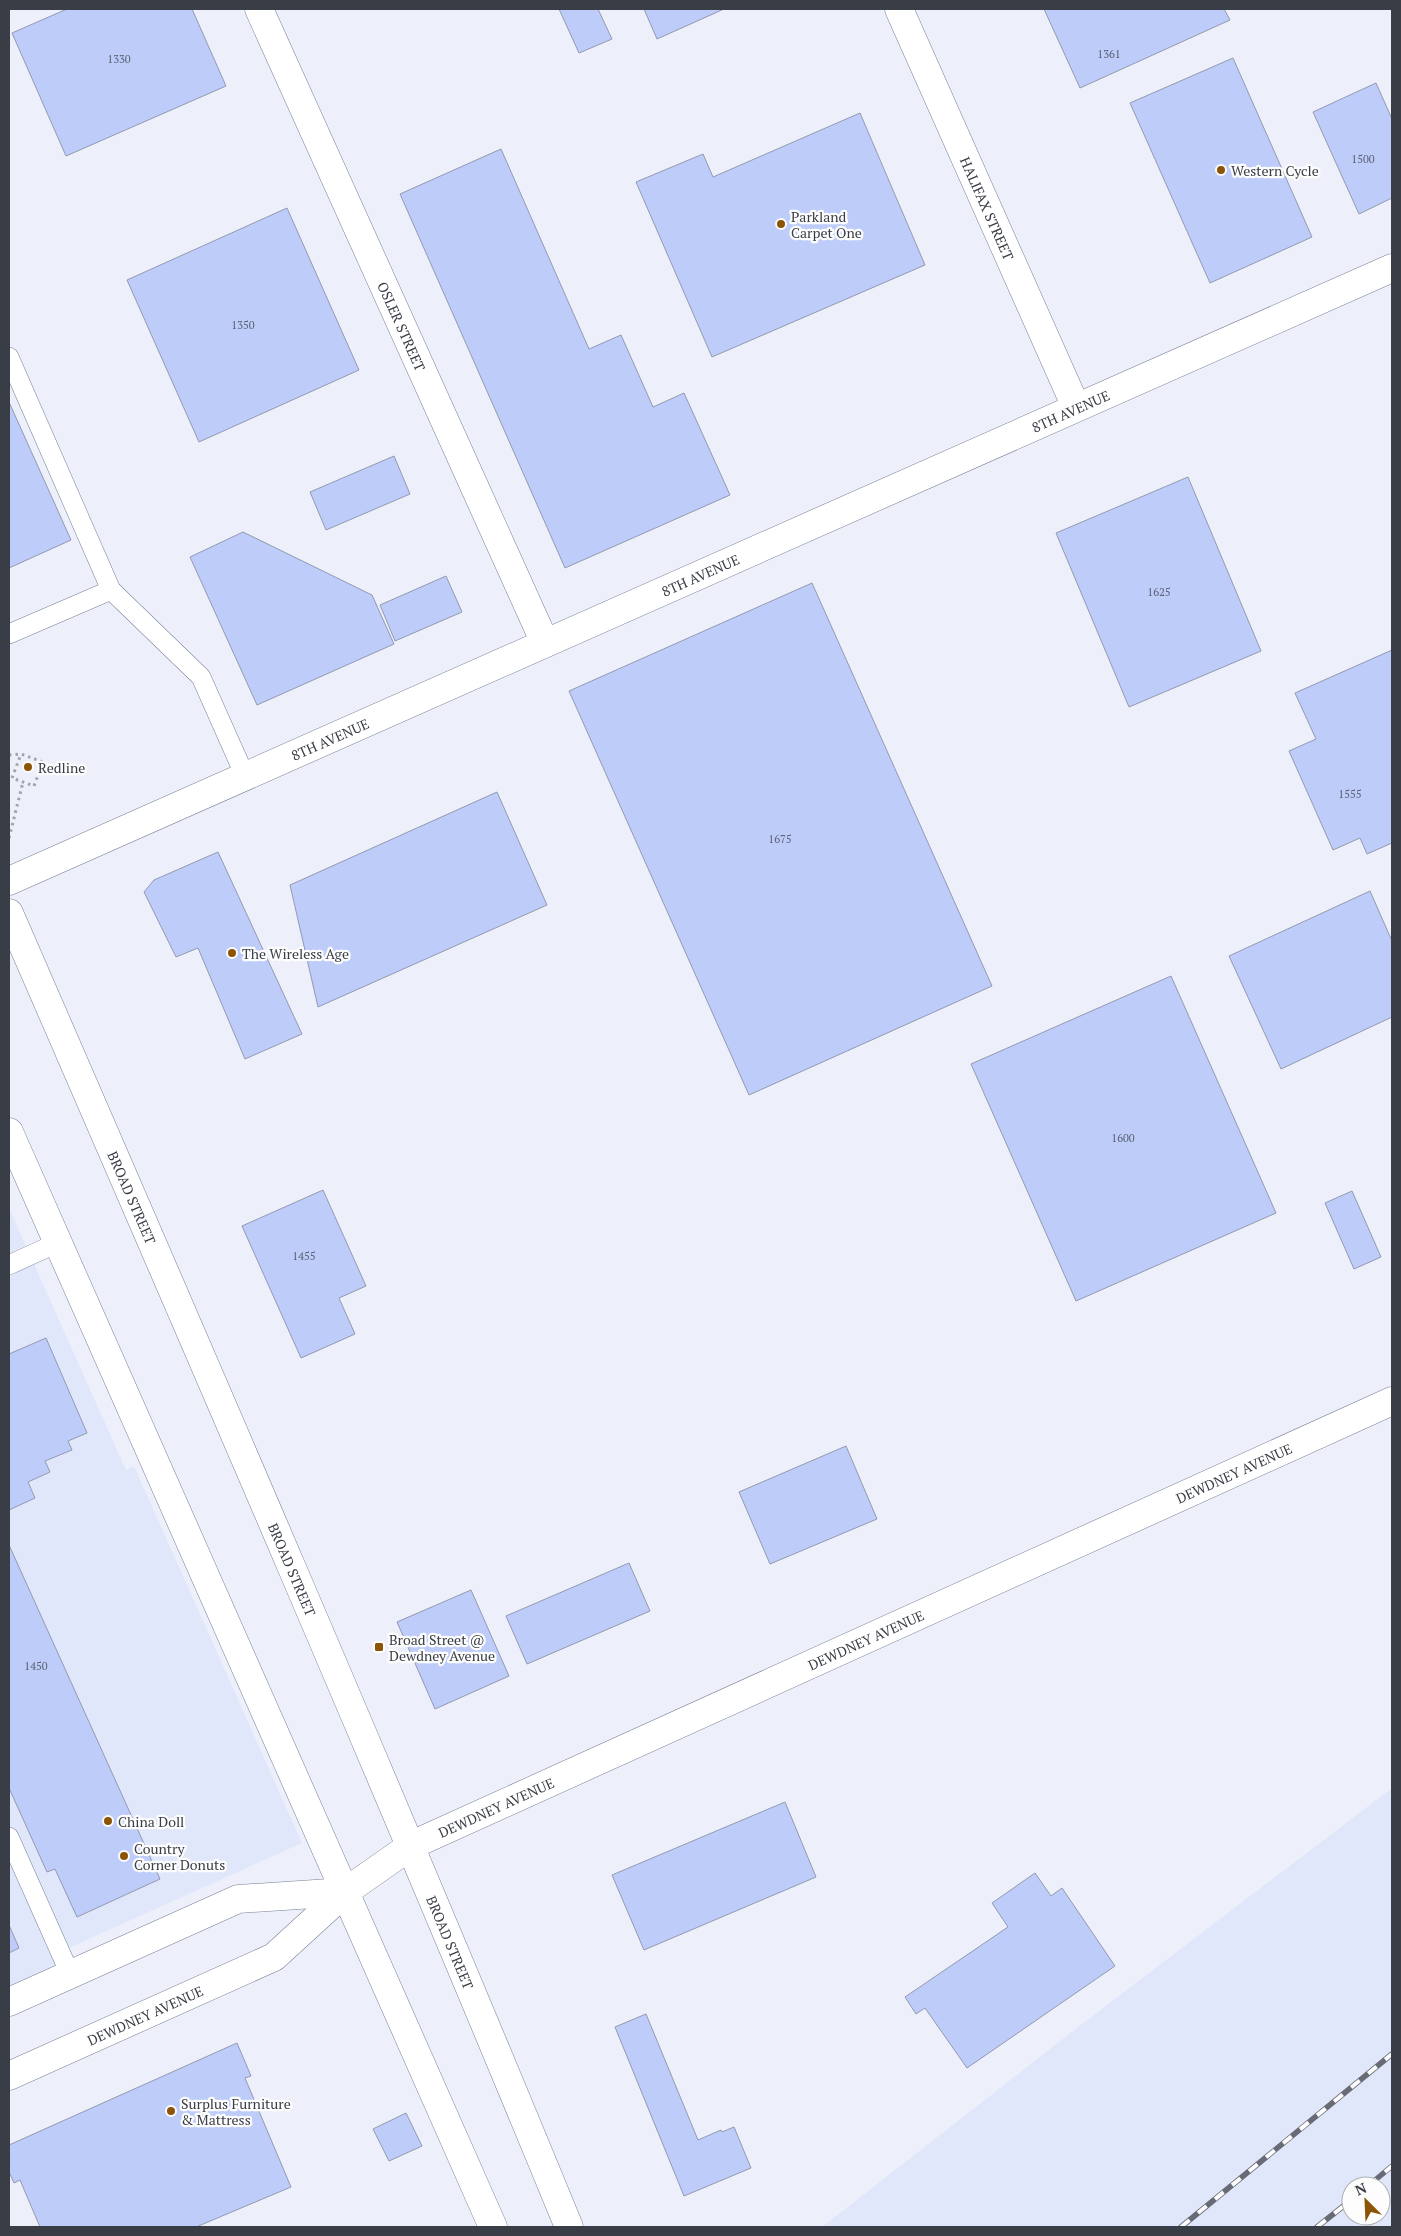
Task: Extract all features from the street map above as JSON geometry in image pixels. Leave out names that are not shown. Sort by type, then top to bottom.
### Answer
[{"type":"street","name":"OSLER STREET","points":[[259,9],[546,642]]},
{"type":"street","name":"HALIFAX STREET","points":[[899,9],[1076,408]]},
{"type":"street","name":"8TH AVENUE","points":[[9,881],[1392,268]]},
{"type":"street","name":"BROAD STREET","points":[[9,913],[412,1845],[569,2227]]},
{"type":"street","points":[[9,1132],[493,2227]]},
{"type":"street","name":"DEWDNEY AVENUE","points":[[9,2076],[274,1957],[345,1892],[412,1845],[1392,1401]]},
{"type":"street","points":[[9,2002],[238,1900],[345,1892]]},
{"type":"lane","points":[[9,357],[111,590],[201,677],[245,776]]},
{"type":"lane","points":[[9,634],[111,590]]},
{"type":"lane","points":[[9,1265],[57,1243]]},
{"type":"lane","points":[[9,1837],[70,1974]]},
{"type":"path","points":[[9,755],[21,754],[43,762],[34,786],[12,778],[21,754]]},
{"type":"path","points":[[9,838],[23,782]]},
{"type":"shaded area","points":[[9,1208],[126,1470],[134,1466],[302,1843],[69,1948],[76,1963],[9,1993]]},
{"type":"shaded area","points":[[1392,1788],[1392,2227],[822,2227],[1082,2024]]},
{"type":"building","points":[[67,9],[192,9],[226,86],[66,156],[12,33]]},
{"type":"building","points":[[559,9],[598,9],[612,39],[579,53]]},
{"type":"building","points":[[644,9],[724,9],[657,39]]},
{"type":"building","points":[[1044,9],[1224,9],[1230,20],[1080,88]]},
{"type":"building","name":"Western Cycle","points":[[1233,58],[1312,237],[1210,283],[1130,103]]},
{"type":"building","points":[[1376,83],[1392,119],[1392,198],[1359,214],[1313,112]]},
{"type":"building","name":"Parkland Carpet One","points":[[860,113],[925,265],[712,357],[636,182],[703,154],[713,177]]},
{"type":"building","points":[[501,149],[589,349],[621,335],[653,407],[684,393],[730,495],[565,568],[400,194]]},
{"type":"building","points":[[287,208],[359,370],[199,442],[127,280]]},
{"type":"building","points":[[9,402],[71,540],[9,568]]},
{"type":"building","points":[[394,456],[410,494],[326,530],[310,492]]},
{"type":"building","points":[[1188,477],[1261,651],[1129,707],[1056,533]]},
{"type":"building","points":[[243,532],[372,595],[394,644],[257,705],[190,557]]},
{"type":"building","points":[[446,576],[462,612],[395,641],[380,605]]},
{"type":"building","points":[[812,583],[992,986],[749,1095],[569,691]]},
{"type":"building","points":[[1392,650],[1392,843],[1367,854],[1360,838],[1333,850],[1289,751],[1316,739],[1295,693]]},
{"type":"building","points":[[497,792],[547,905],[318,1007],[290,885]]},
{"type":"building","name":"The Wireless Age","points":[[218,852],[302,1034],[245,1059],[198,948],[176,957],[144,892],[154,880]]},
{"type":"building","points":[[1370,891],[1392,941],[1392,1017],[1281,1069],[1229,956]]},
{"type":"building","points":[[1171,976],[1276,1213],[1076,1301],[971,1064]]},
{"type":"building","points":[[323,1190],[366,1286],[339,1298],[355,1334],[301,1358],[242,1226]]},
{"type":"building","points":[[1352,1191],[1381,1257],[1354,1269],[1325,1203]]},
{"type":"building","points":[[46,1338],[87,1433],[68,1441],[72,1450],[45,1461],[50,1472],[28,1482],[35,1498],[9,1510],[9,1354]]},
{"type":"building","points":[[846,1446],[877,1519],[770,1564],[739,1492]]},
{"type":"building","points":[[9,1545],[160,1879],[77,1917],[55,1869],[47,1872],[9,1788]]},
{"type":"building","points":[[629,1563],[650,1611],[527,1664],[506,1616]]},
{"type":"building","points":[[471,1590],[509,1676],[435,1709],[397,1622]]},
{"type":"building","points":[[785,1802],[816,1877],[644,1950],[612,1875]]},
{"type":"building","points":[[1035,1873],[1051,1896],[1062,1888],[1115,1966],[967,2068],[925,2008],[916,2014],[905,1997],[1008,1927],[992,1903]]},
{"type":"building","points":[[9,1925],[19,1948],[9,1953]]},
{"type":"building","points":[[646,2014],[698,2140],[721,2130],[722,2132],[734,2127],[751,2168],[684,2196],[615,2027]]},
{"type":"building","name":"Surplus Furniture & Mattress","points":[[237,2043],[251,2076],[245,2078],[291,2187],[196,2227],[40,2227],[20,2180],[14,2183],[9,2172],[9,2145]]},
{"type":"building","points":[[406,2113],[422,2146],[389,2161],[373,2129]]},
{"type":"railway","points":[[1181,2227],[1392,2054]]},
{"type":"railway","points":[[1380,2176],[1392,2166]]},
{"type":"railway","points":[[1317,2227],[1341,2208]]},
{"type":"place","name":"Western Cycle","points":[[1221,170]]},
{"type":"place","name":"Parkland Carpet One","points":[[781,224]]},
{"type":"place","name":"Redline","points":[[28,767]]},
{"type":"place","name":"The Wireless Age","points":[[232,953]]},
{"type":"place","name":"Broad Street @ Dewdney Avenue","points":[[379,1647]]},
{"type":"place","name":"China Doll","points":[[108,1821]]},
{"type":"place","name":"Country Corner Donuts","points":[[124,1856]]},
{"type":"place","name":"Surplus Furniture & Mattress","points":[[171,2111]]}]
